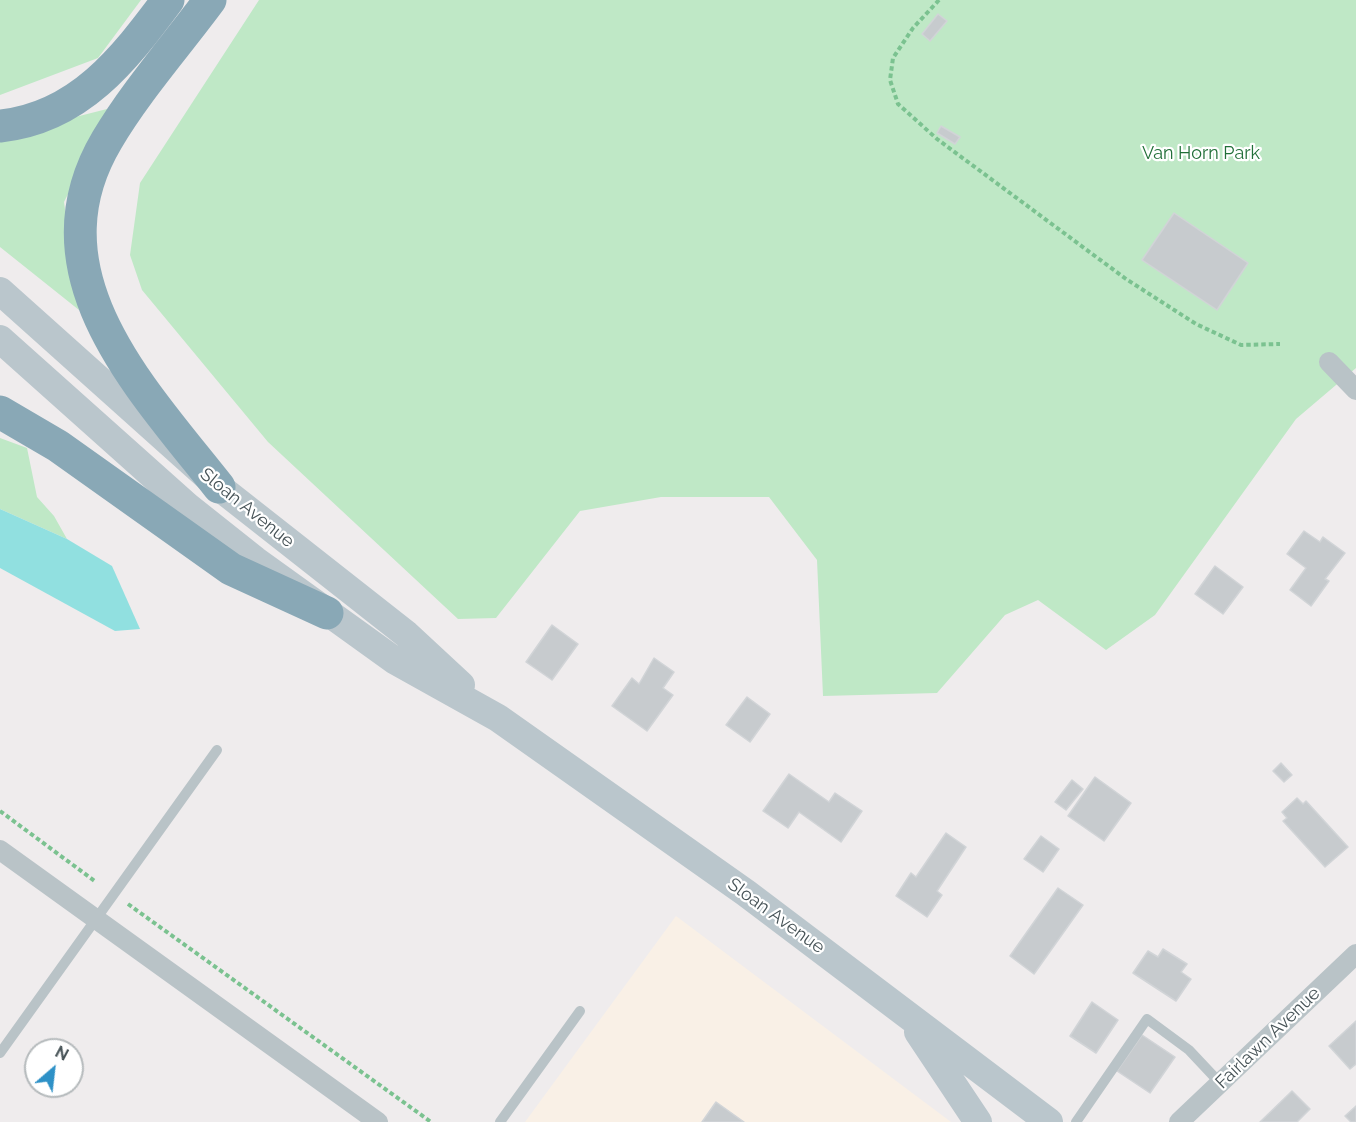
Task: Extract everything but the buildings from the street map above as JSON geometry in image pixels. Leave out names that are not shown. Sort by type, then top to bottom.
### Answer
[{"type":"highway","points":[[0,126],[41,117],[87,93],[118,64],[168,0]]},
{"type":"highway","points":[[210,0],[107,141],[84,196],[80,236],[87,282],[99,319],[111,342],[142,389],[219,487]]},
{"type":"highway","points":[[0,412],[58,446],[231,569],[327,613]]},
{"type":"main road","name":"Sloan Avenue","points":[[0,291],[219,487],[406,634],[498,718]]},
{"type":"main road","name":"Sloan Avenue","points":[[0,339],[187,506],[327,613],[394,660],[498,718],[746,893],[1049,1122]]},
{"type":"main road","points":[[907,1015],[978,1122]]},
{"type":"street","points":[[1329,362],[1356,390]]},
{"type":"street","points":[[0,850],[378,1122]]},
{"type":"street","name":"Fairlawn Avenue","points":[[1179,1122],[1356,954]]},
{"type":"lane","points":[[0,1053],[217,750]]},
{"type":"lane","points":[[500,1122],[580,1011]]},
{"type":"lane","points":[[1076,1122],[1147,1019],[1189,1050],[1220,1083]]},
{"type":"path","points":[[939,0],[913,28],[892,58],[890,80],[898,104],[937,139],[1097,258],[1196,324],[1241,345],[1280,344]]},
{"type":"path","points":[[0,811],[96,882]]},
{"type":"path","points":[[128,904],[431,1122]]},
{"type":"shaded area","points":[[676,916],[951,1122],[525,1122]]},
{"type":"green space","points":[[0,0],[141,0],[98,58],[0,95]]},
{"type":"green space","name":"Van Horn Park","points":[[259,0],[1356,0],[1356,368],[1296,419],[1155,615],[1106,650],[1038,600],[1005,615],[937,693],[823,696],[817,560],[769,497],[661,497],[580,511],[496,618],[458,619],[268,442],[142,290],[130,255],[140,183]]},
{"type":"green space","points":[[111,108],[64,202],[79,310],[0,247],[0,136]]},
{"type":"green space","points":[[0,438],[27,448],[37,497],[54,516],[67,539],[0,509]]},
{"type":"water","points":[[0,509],[67,539],[112,566],[140,629],[115,631],[0,568]]}]
